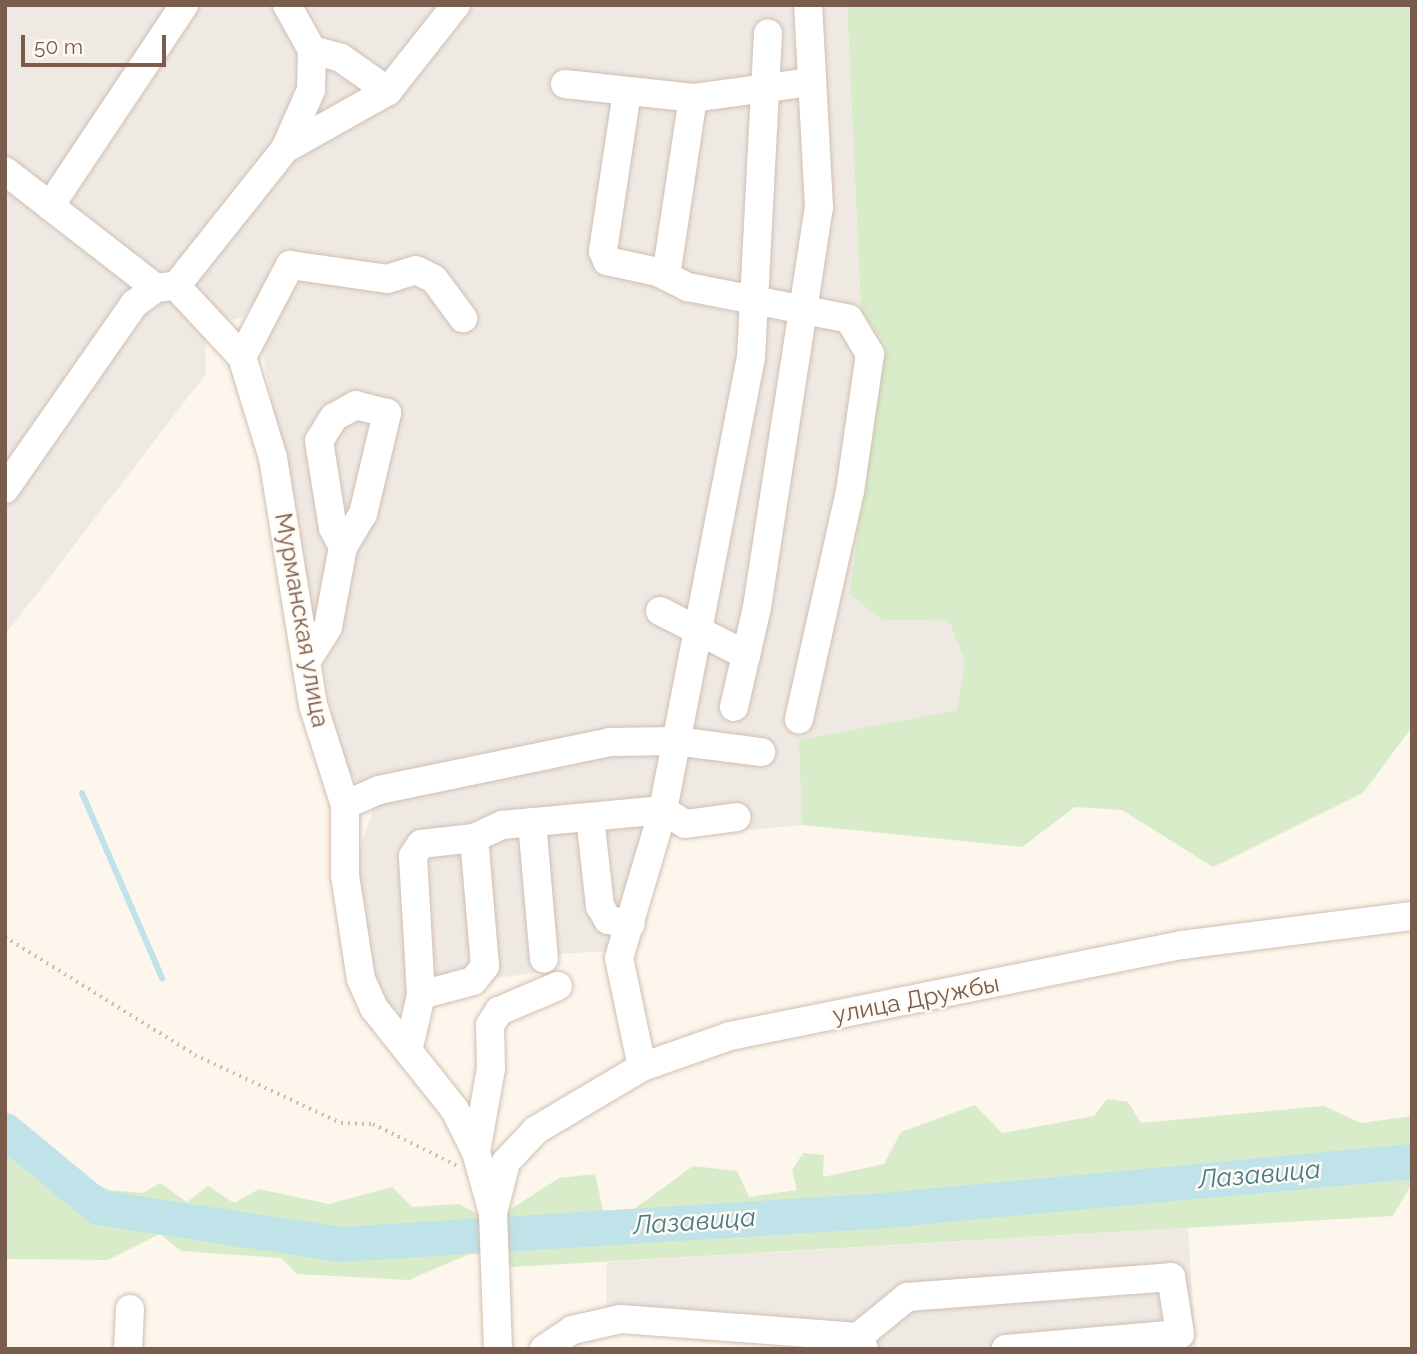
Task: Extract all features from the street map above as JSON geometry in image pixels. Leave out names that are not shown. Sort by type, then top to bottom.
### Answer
[{"type":"street","points":[[50,206],[184,5]]},
{"type":"street","points":[[5,489],[134,304],[166,287],[285,149],[310,90],[312,50],[286,5]]},
{"type":"street","points":[[285,149],[388,91],[456,5]]},
{"type":"street","points":[[734,708],[746,655],[807,308],[819,207],[808,5]]},
{"type":"street","points":[[642,1067],[619,958],[663,810],[695,629],[751,358],[768,33]]},
{"type":"street","points":[[312,50],[341,58],[388,91]]},
{"type":"street","points":[[565,84],[694,98],[765,92],[812,82]]},
{"type":"street","points":[[628,92],[603,251],[607,261],[666,276],[688,287],[807,308],[849,319],[870,354],[850,491],[799,719]]},
{"type":"street","points":[[666,276],[694,98]]},
{"type":"street","points":[[5,171],[166,287],[242,357],[290,265],[387,279],[416,270],[434,279],[463,318]]},
{"type":"street","name":"Мурманская улица","points":[[242,357],[273,458],[306,662],[345,805],[345,875],[361,979],[374,1008],[455,1110],[493,1213],[498,1349]]},
{"type":"street","points":[[306,662],[328,626],[343,547]]},
{"type":"street","points":[[660,611],[746,655]]},
{"type":"street","points":[[345,805],[379,790],[610,742],[676,741],[761,752]]},
{"type":"street","points":[[408,1051],[421,995],[413,856],[421,844],[474,838],[532,822],[663,810],[685,824],[737,817]]},
{"type":"street","points":[[590,817],[600,906],[608,920],[631,924]]},
{"type":"street","points":[[532,822],[544,958]]},
{"type":"street","points":[[421,995],[473,981],[485,966],[474,838]]},
{"type":"street","name":"улица Дружбы","points":[[493,1213],[506,1162],[536,1130],[642,1067],[730,1036],[1182,945],[1412,916]]},
{"type":"street","points":[[472,1161],[491,1069],[490,1025],[499,1011],[558,986]]},
{"type":"street","points":[[544,1349],[572,1330],[621,1319],[861,1343],[907,1297],[1171,1277],[1180,1334],[1006,1349]]},
{"type":"street","points":[[128,1349],[130,1309]]},
{"type":"path","points":[[5,937],[195,1055],[341,1123],[373,1124],[472,1161]]},
{"type":"shaded area","points":[[5,5],[847,5],[861,310],[885,344],[849,593],[883,620],[949,621],[965,662],[957,710],[800,740],[802,825],[648,839],[612,951],[557,954],[549,971],[497,978],[397,1011],[383,1003],[370,974],[357,859],[375,803],[341,763],[253,303],[243,317],[217,323],[205,337],[206,374],[5,635]]},
{"type":"shaded area","points":[[1188,1228],[1196,1349],[835,1349],[606,1310],[607,1262]]},
{"type":"green space","points":[[847,5],[1412,5],[1412,727],[1363,793],[1213,867],[1122,810],[1075,807],[1022,847],[802,825],[799,740],[957,710],[965,662],[949,621],[883,620],[849,594],[885,344],[861,310]]},
{"type":"green space","points":[[1107,1099],[1128,1102],[1141,1123],[1324,1106],[1361,1123],[1412,1116],[1412,1183],[1393,1216],[512,1267],[500,1248],[505,1213],[559,1178],[595,1174],[603,1210],[626,1215],[693,1166],[737,1171],[749,1197],[797,1190],[792,1170],[803,1153],[824,1155],[823,1177],[884,1164],[901,1132],[975,1105],[1002,1133],[1094,1116]]},
{"type":"green space","points":[[5,1112],[18,1118],[35,1154],[109,1190],[143,1193],[160,1183],[187,1202],[208,1186],[234,1203],[259,1189],[329,1204],[392,1187],[412,1207],[459,1204],[481,1216],[481,1249],[409,1280],[297,1274],[281,1258],[181,1251],[160,1234],[108,1260],[5,1259]]},
{"type":"waterway","points":[[82,793],[162,978]]},
{"type":"waterway","name":"Лазавица","points":[[5,1130],[98,1207],[341,1244],[872,1211],[1412,1161]]}]
